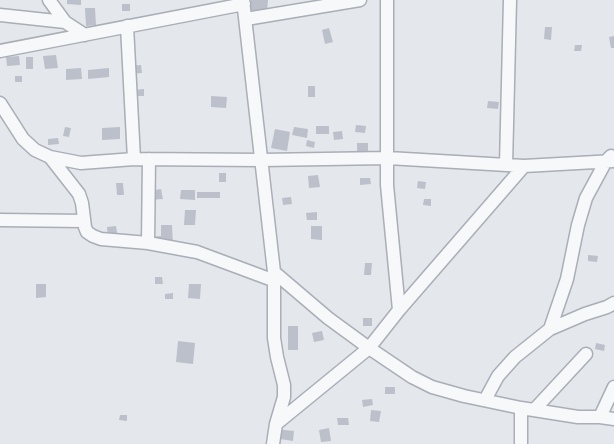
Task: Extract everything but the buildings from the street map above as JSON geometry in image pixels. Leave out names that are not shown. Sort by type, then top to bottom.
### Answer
[{"type":"street","points":[[49,0],[65,22],[85,35]]},
{"type":"street","points":[[214,0],[227,8]]},
{"type":"street","points":[[246,19],[360,0]]},
{"type":"street","points":[[387,0],[387,185],[399,310]]},
{"type":"street","points":[[506,164],[510,0]]},
{"type":"street","points":[[0,51],[227,8],[243,2],[275,276],[274,338],[284,385],[284,397],[276,424],[273,444]]},
{"type":"street","points":[[0,15],[65,22]]},
{"type":"street","points":[[127,26],[134,159]]},
{"type":"street","points":[[0,102],[23,139],[35,150],[50,157],[81,163],[134,159],[262,160],[388,158],[524,166],[612,158]]},
{"type":"street","points":[[50,157],[79,194],[87,232],[93,236],[197,252],[275,276],[369,348],[412,377],[432,386],[521,408],[578,417],[614,419]]},
{"type":"street","points":[[550,329],[567,279],[575,234],[586,198],[612,158]]},
{"type":"street","points":[[148,243],[149,159]]},
{"type":"street","points":[[276,424],[369,348],[399,310],[524,166]]},
{"type":"street","points":[[0,220],[84,221]]},
{"type":"street","points":[[485,400],[498,376],[515,357],[550,329],[585,314],[607,308],[614,303]]},
{"type":"street","points":[[534,410],[586,354]]},
{"type":"street","points":[[600,417],[614,387]]},
{"type":"street","points":[[521,408],[521,444]]}]
